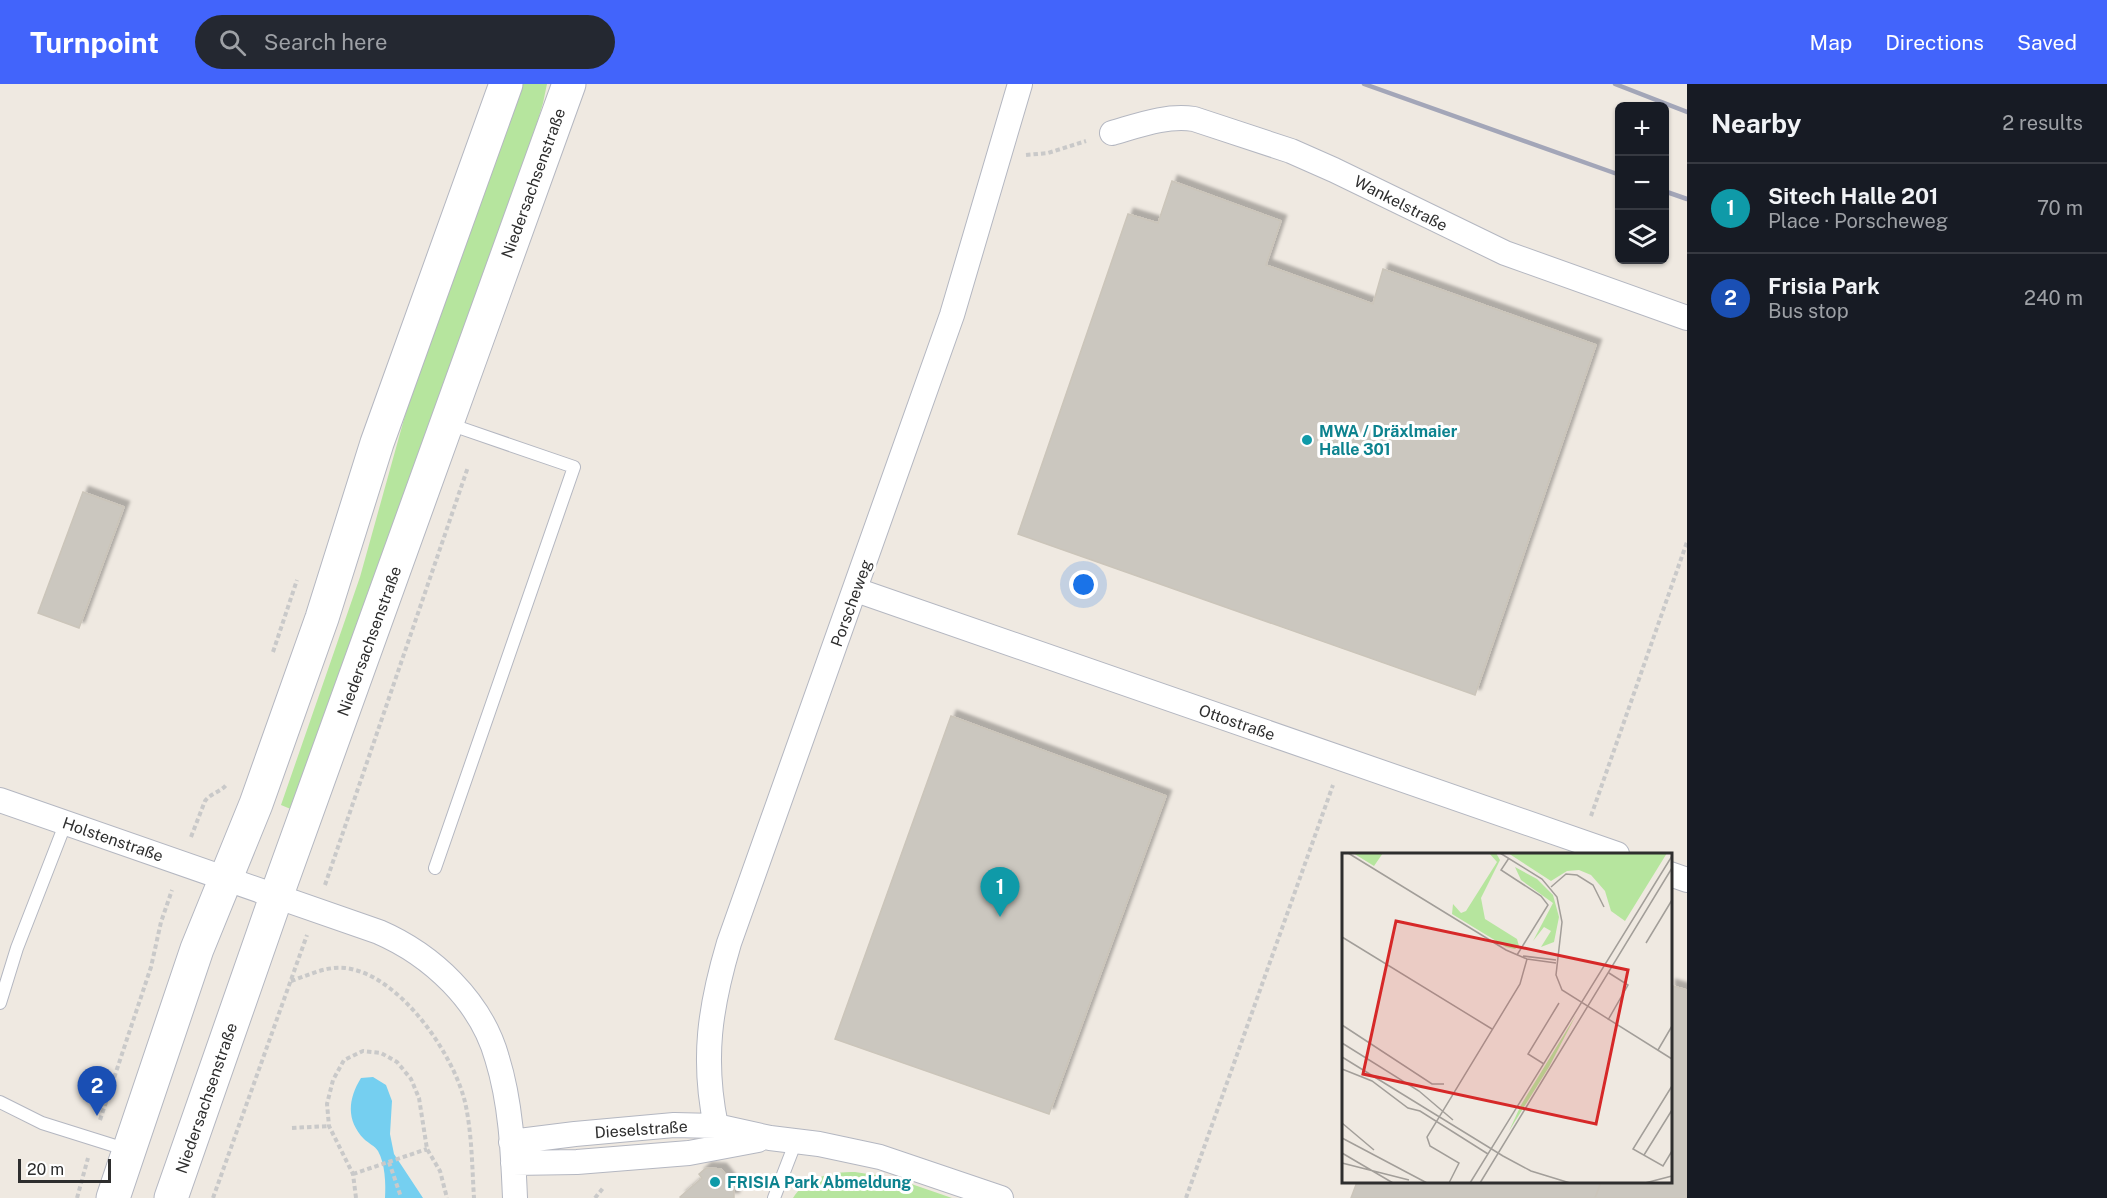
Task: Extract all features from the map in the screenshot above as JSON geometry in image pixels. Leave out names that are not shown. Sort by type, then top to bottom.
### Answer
[{"type":"main road","points":[[113,1198],[197,949],[256,804],[318,629],[377,443],[506,84]]},
{"type":"main road","name":"Niedersachsenstraße","points":[[171,1198],[276,897],[568,84]]},
{"type":"street","name":"Porscheweg","points":[[717,1125],[711,1089],[709,1039],[711,1014],[729,943],[952,315],[1020,84]]},
{"type":"street","name":"Wankelstraße","points":[[1112,133],[1178,116],[1194,119],[1291,151],[1504,253],[1687,318]]},
{"type":"street","name":"Ottostraße","points":[[856,590],[1612,853]]},
{"type":"street","name":"Holstenstraße","points":[[0,800],[394,939],[430,963],[467,1001],[490,1037],[503,1081],[515,1198]]},
{"type":"street","points":[[1672,874],[1687,880]]},
{"type":"street","name":"Dieselstraße","points":[[512,1153],[575,1134],[674,1125],[717,1125],[770,1138],[880,1157],[1002,1198]]},
{"type":"street","name":"Dieselstraße","points":[[512,1153],[577,1162],[689,1153],[770,1138]]},
{"type":"lane","points":[[435,868],[574,468],[448,423]]},
{"type":"lane","points":[[0,1003],[17,948],[66,822]]},
{"type":"lane","points":[[0,1102],[42,1123],[129,1150]]},
{"type":"lane","points":[[776,1193],[796,1141]]},
{"type":"path","points":[[1000,149],[1025,155],[1036,155],[1112,133]]},
{"type":"path","points":[[342,833],[480,434]]},
{"type":"path","points":[[1582,842],[1687,542]]},
{"type":"path","points":[[1186,1198],[1342,758]]},
{"type":"path","points":[[77,1198],[94,1139],[151,967],[161,922],[205,801],[220,791]]},
{"type":"path","points":[[213,1198],[291,981],[326,969],[346,968],[371,977],[400,997],[414,1011],[446,1054],[460,1085],[465,1103],[474,1198]]},
{"type":"path","points":[[356,1198],[353,1174],[329,1126],[327,1104],[333,1080],[344,1060],[363,1051],[381,1053],[397,1062],[411,1078],[418,1098],[427,1149],[440,1171],[447,1198]]},
{"type":"path","points":[[292,1128],[329,1126]]},
{"type":"path","points":[[353,1174],[427,1149]]},
{"type":"path","points":[[389,1162],[401,1197]]},
{"type":"green space","points":[[522,84],[547,84],[527,157],[293,810],[281,805],[360,577],[406,412]]},
{"type":"green space","points":[[855,1172],[894,1178],[952,1198],[793,1198],[805,1185],[820,1177]]},
{"type":"water","points":[[373,1077],[386,1085],[392,1101],[390,1134],[394,1154],[423,1198],[385,1198],[385,1174],[380,1156],[377,1149],[364,1139],[354,1124],[351,1109],[353,1094],[361,1078]]},
{"type":"building","name":"MWA / Dräxlmaier Halle 301","points":[[1172,181],[1281,221],[1266,265],[1373,304],[1383,269],[1596,345],[1475,695],[1018,534],[1128,214],[1158,223]]},
{"type":"building","points":[[83,492],[124,507],[79,628],[38,613]]},
{"type":"building","points":[[951,716],[1166,796],[1049,1114],[835,1039]]},
{"type":"building","points":[[1672,986],[1687,990],[1687,1198],[1595,1198],[1601,1183],[1672,1183]]},
{"type":"building","name":"FRISIA Park Abmeldung","points":[[706,1168],[721,1169],[734,1185],[734,1198],[680,1197],[702,1178],[699,1174]]},
{"type":"building","points":[[1357,1183],[1601,1183],[1595,1198],[1351,1198]]},
{"type":"railway","points":[[1364,84],[1615,173]]},
{"type":"railway","points":[[1615,84],[1687,112]]},
{"type":"railway","points":[[1669,193],[1687,199]]},
{"type":"place","name":"MWA / Dräxlmaier Halle 301","points":[[1307,440]]},
{"type":"place","name":"Sitech Halle 201","points":[[1000,917]]},
{"type":"place","name":"Frisia Park","points":[[97,1116]]},
{"type":"place","name":"FRISIA Park Abmeldung","points":[[715,1182]]}]
